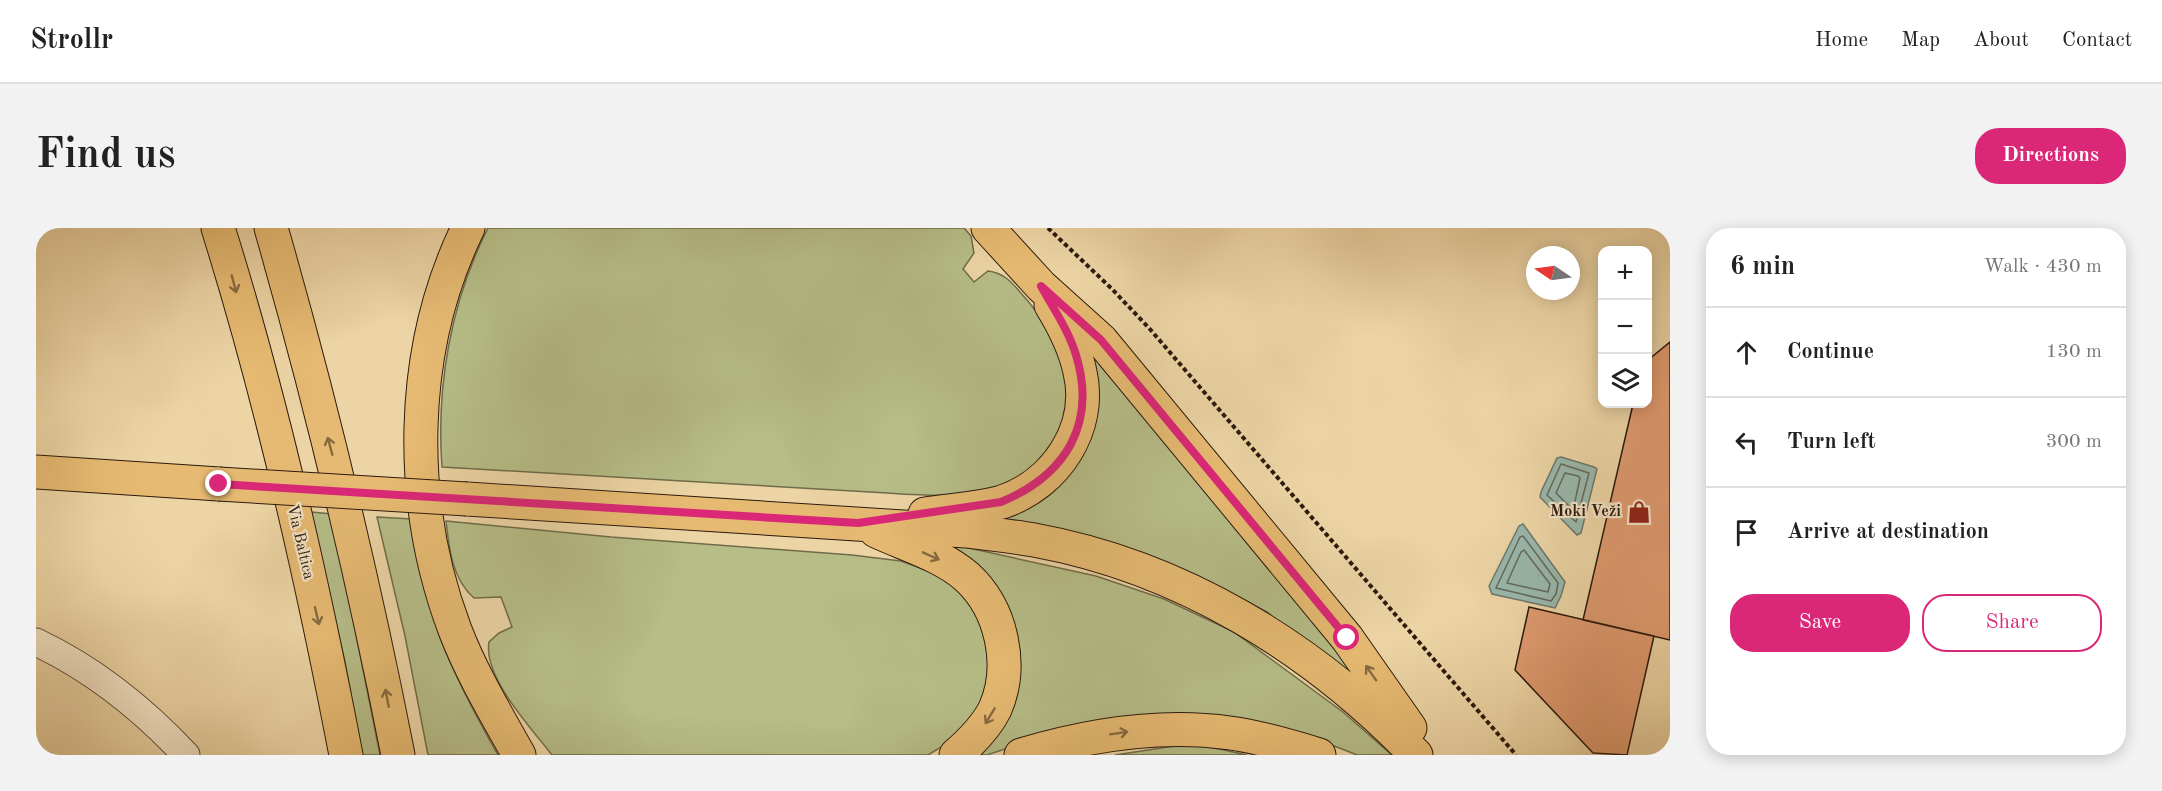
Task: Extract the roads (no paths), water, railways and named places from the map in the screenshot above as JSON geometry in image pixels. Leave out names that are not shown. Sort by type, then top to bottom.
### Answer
[{"type":"main road","name":"Via Baltica","points":[[218,228],[278,447],[327,656],[346,755]]},
{"type":"main road","points":[[271,228],[333,454],[376,643],[398,755]]},
{"type":"main road","points":[[468,228],[446,284],[427,365],[421,438],[423,494],[432,552],[455,630],[476,678],[519,755]]},
{"type":"main road","points":[[988,228],[1041,286],[1101,340],[1190,446],[1347,638],[1429,755]]},
{"type":"main road","points":[[858,523],[1001,502],[1041,481],[1058,465],[1070,446],[1079,423],[1083,400],[1081,375],[1076,352],[1041,286]]},
{"type":"main road","points":[[36,472],[858,523],[966,531],[1035,541],[1139,569],[1193,592],[1245,619],[1299,652],[1346,688],[1416,755]]},
{"type":"main road","points":[[858,523],[949,564],[968,578],[984,597],[995,618],[1002,639],[1004,662],[1002,688],[994,710],[982,729],[956,755]]},
{"type":"main road","points":[[497,717],[530,755]]},
{"type":"main road","points":[[1021,755],[1131,731],[1181,729],[1230,732],[1277,742],[1319,755]]},
{"type":"street","points":[[36,642],[76,663],[106,683],[138,709],[186,755]]},
{"type":"water","points":[[1561,457],[1597,469],[1581,533],[1577,535],[1540,497],[1557,458]]},
{"type":"water","points":[[1523,524],[1565,582],[1555,608],[1492,594],[1489,586],[1519,526]]},
{"type":"place","name":"Moki Veži","points":[[1639,512]]}]
